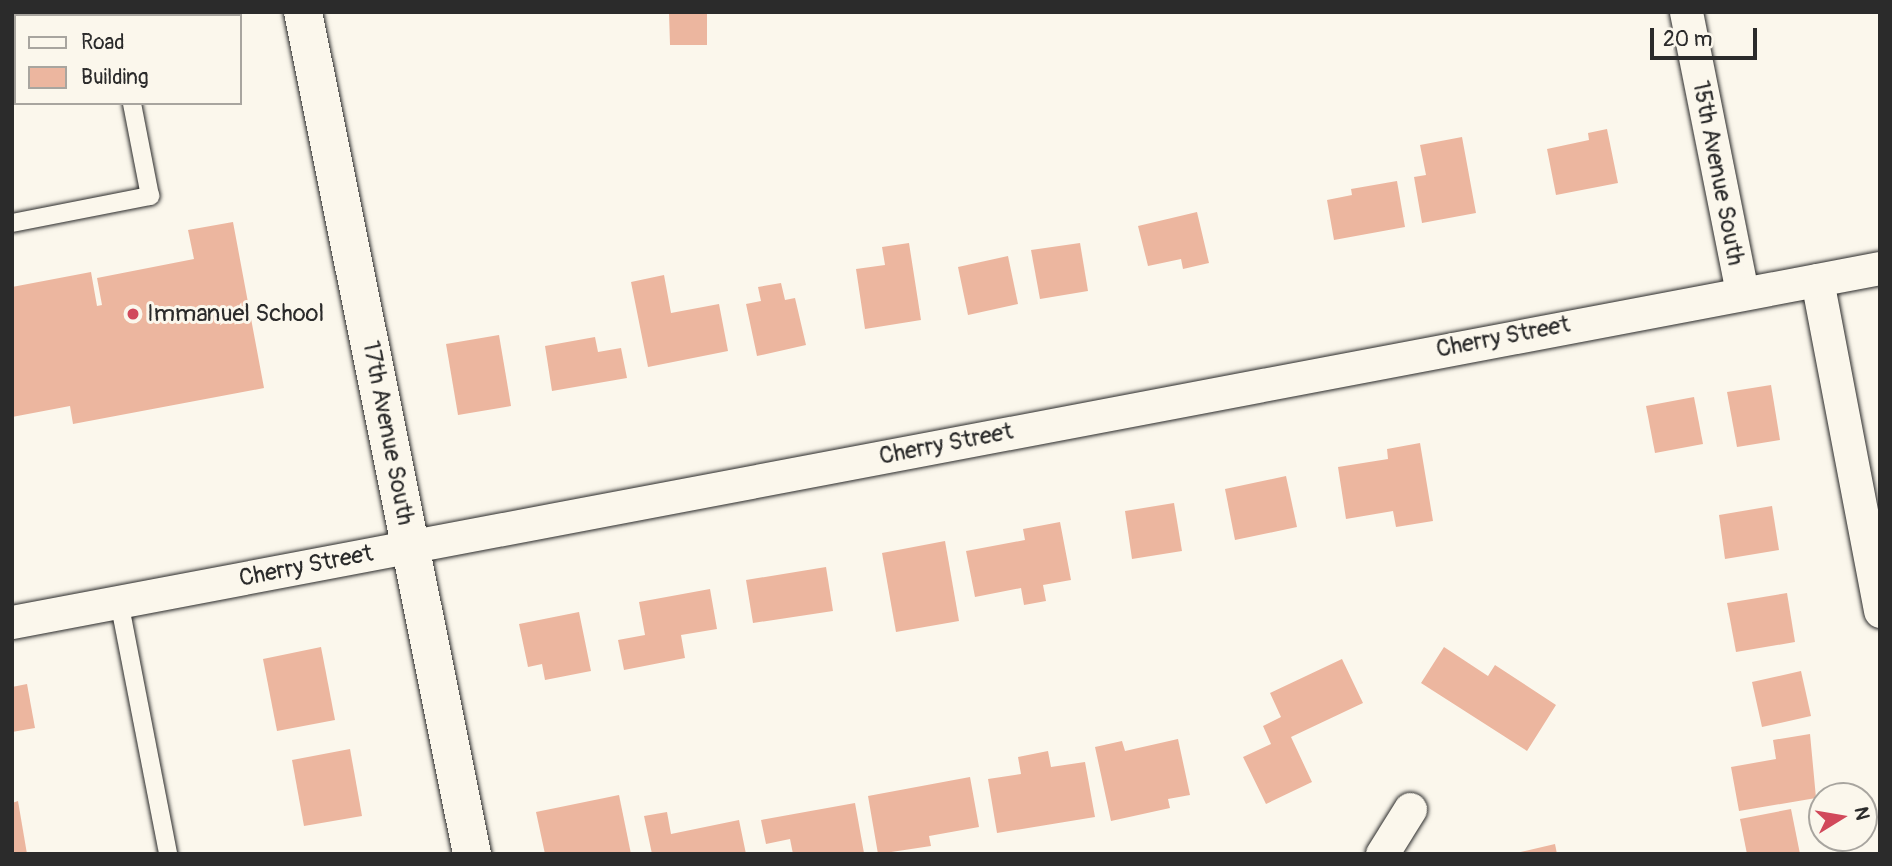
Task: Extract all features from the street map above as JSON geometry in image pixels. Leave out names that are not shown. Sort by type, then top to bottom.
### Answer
[{"type":"street","name":"17th Avenue South","points":[[303,12],[472,854]]},
{"type":"street","name":"15th Avenue South","points":[[1686,12],[1742,292]]},
{"type":"street","name":"Cherry Street","points":[[12,622],[1742,292],[1880,268]]},
{"type":"street","points":[[1816,280],[1880,611]]},
{"type":"street","points":[[1382,854],[1410,809]]},
{"type":"lane","points":[[12,223],[150,196],[132,105]]},
{"type":"lane","points":[[119,601],[168,854]]},
{"type":"building","points":[[669,12],[707,12],[707,45],[670,45]]},
{"type":"building","points":[[1607,129],[1618,183],[1556,195],[1547,149],[1589,140],[1588,133]]},
{"type":"building","points":[[1462,137],[1476,213],[1422,223],[1414,177],[1426,175],[1420,145]]},
{"type":"building","points":[[1397,181],[1405,227],[1334,240],[1327,200],[1352,195],[1351,189]]},
{"type":"building","points":[[1197,212],[1209,263],[1183,269],[1181,259],[1148,266],[1138,226]]},
{"type":"building","points":[[233,222],[264,388],[73,424],[70,406],[12,417],[12,287],[91,272],[97,306],[102,305],[97,278],[194,259],[188,230]]},
{"type":"building","points":[[909,243],[921,320],[865,329],[856,269],[885,265],[882,247]]},
{"type":"building","points":[[1080,243],[1088,291],[1040,299],[1031,250]]},
{"type":"building","points":[[1008,256],[1018,304],[968,315],[958,267]]},
{"type":"building","points":[[664,275],[671,313],[719,304],[728,351],[648,367],[631,282]]},
{"type":"building","points":[[781,283],[785,300],[795,298],[806,345],[757,356],[746,304],[761,301],[758,287]]},
{"type":"building","points":[[499,335],[511,406],[458,415],[446,344]]},
{"type":"building","points":[[595,337],[598,352],[621,348],[627,378],[552,391],[545,346]]},
{"type":"building","points":[[1771,385],[1780,440],[1737,447],[1727,392]]},
{"type":"building","points":[[1694,397],[1703,444],[1655,453],[1646,406]]},
{"type":"building","points":[[1420,443],[1433,521],[1396,527],[1393,511],[1346,519],[1338,467],[1388,459],[1387,449]]},
{"type":"building","points":[[1286,476],[1297,527],[1235,540],[1225,489]]},
{"type":"building","points":[[1174,503],[1182,551],[1132,559],[1125,511]]},
{"type":"building","points":[[1772,506],[1779,550],[1725,559],[1719,515]]},
{"type":"building","points":[[1060,522],[1071,580],[1043,585],[1046,601],[1024,605],[1021,588],[975,597],[966,551],[1025,540],[1023,529]]},
{"type":"building","points":[[945,541],[959,621],[896,632],[882,553]]},
{"type":"building","points":[[826,567],[833,611],[753,623],[746,580]]},
{"type":"building","points":[[710,589],[717,629],[681,635],[685,658],[624,670],[618,640],[645,635],[639,602]]},
{"type":"building","points":[[1787,593],[1795,642],[1736,652],[1727,603]]},
{"type":"building","points":[[579,612],[591,671],[545,680],[542,664],[528,667],[519,624]]},
{"type":"building","points":[[321,647],[335,720],[277,731],[263,659]]},
{"type":"building","points":[[1444,647],[1488,676],[1495,665],[1556,705],[1527,751],[1421,683]]},
{"type":"building","points":[[1342,659],[1363,703],[1291,737],[1312,782],[1266,804],[1243,757],[1271,744],[1263,726],[1281,717],[1270,693]]},
{"type":"building","points":[[1801,671],[1811,716],[1762,727],[1752,682]]},
{"type":"building","points":[[27,684],[35,728],[12,732],[12,687]]},
{"type":"building","points":[[1810,734],[1814,782],[1808,782],[1808,799],[1739,811],[1731,767],[1776,759],[1773,740]]},
{"type":"building","points":[[1178,739],[1190,795],[1168,799],[1170,808],[1111,821],[1095,747],[1122,741],[1125,751]]},
{"type":"building","points":[[350,749],[362,816],[304,826],[292,760]]},
{"type":"building","points":[[1048,751],[1051,767],[1085,762],[1095,817],[997,833],[988,779],[1021,774],[1018,757]]},
{"type":"building","points":[[970,777],[979,827],[929,836],[931,846],[878,854],[868,796]]},
{"type":"building","points":[[619,795],[631,854],[545,854],[536,812]]},
{"type":"building","points":[[18,801],[27,854],[12,854],[12,803]]},
{"type":"building","points":[[855,803],[864,853],[793,854],[790,839],[766,844],[761,820]]},
{"type":"building","points":[[1791,809],[1800,854],[1747,854],[1740,819]]},
{"type":"building","points":[[667,812],[671,834],[739,820],[746,854],[652,854],[644,816]]},
{"type":"building","points":[[1555,844],[1557,854],[1516,854],[1516,853]]},
{"type":"place","name":"Immanuel School","points":[[133,314]]}]
